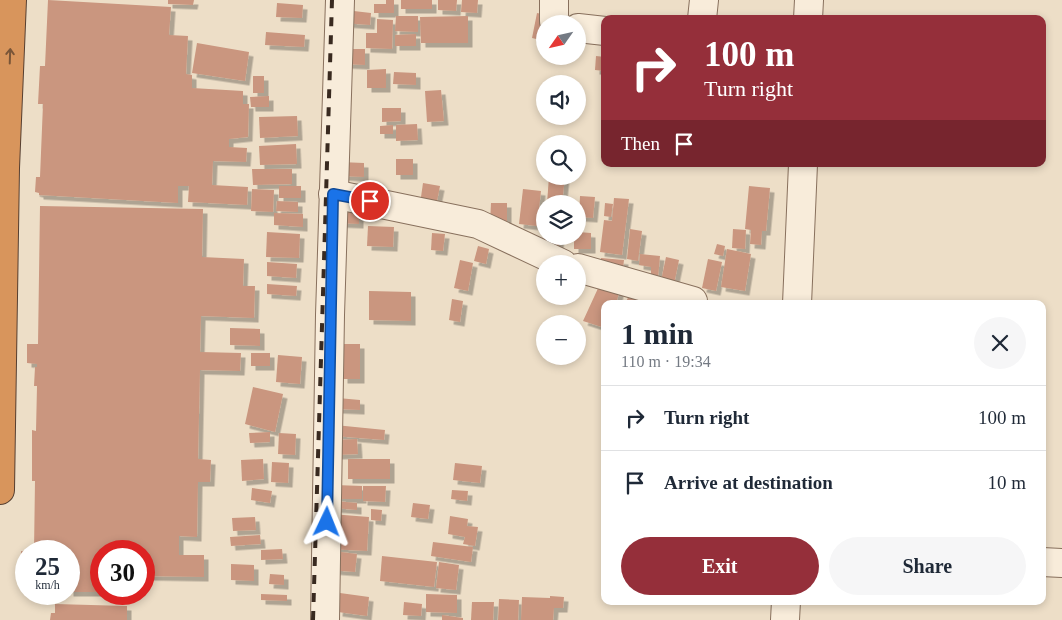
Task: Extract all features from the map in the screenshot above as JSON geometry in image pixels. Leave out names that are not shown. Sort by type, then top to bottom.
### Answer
[{"type":"highway","points":[[0,490],[5,168],[12,0]]},
{"type":"street","points":[[325,620],[333,194],[340,0]]},
{"type":"street","points":[[554,0],[554,15]]},
{"type":"street","points":[[702,15],[704,0]]},
{"type":"street","points":[[808,15],[809,0]]},
{"type":"street","points":[[586,29],[601,30]]},
{"type":"street","points":[[797,300],[803,167]]},
{"type":"street","points":[[333,194],[478,224],[544,255]]},
{"type":"street","points":[[586,270],[690,300]]},
{"type":"street","points":[[1046,562],[1062,563]]},
{"type":"street","points":[[785,620],[786,605]]},
{"type":"building","points":[[48,0],[171,7],[169,35],[188,36],[186,74],[192,75],[192,88],[243,91],[243,104],[249,104],[248,137],[229,139],[229,147],[247,148],[246,162],[213,161],[212,185],[248,187],[247,205],[188,202],[189,186],[178,186],[178,203],[39,195],[39,193],[35,192],[36,177],[40,177],[43,104],[38,104],[40,66],[45,66]]},
{"type":"building","points":[[168,0],[194,0],[193,5],[168,4]]},
{"type":"building","points":[[386,0],[394,0],[394,13],[374,13],[374,4],[386,4]]},
{"type":"building","points":[[401,0],[432,0],[432,9],[401,9]]},
{"type":"building","points":[[438,0],[457,0],[456,11],[438,10]]},
{"type":"building","points":[[462,0],[478,0],[477,13],[461,12]]},
{"type":"building","points":[[277,3],[303,5],[302,18],[276,17]]},
{"type":"building","points":[[345,10],[371,13],[370,25],[343,23]]},
{"type":"building","points":[[396,16],[418,16],[418,32],[395,31]]},
{"type":"building","points":[[468,16],[468,43],[421,43],[420,17]]},
{"type":"building","points":[[536,18],[536,39],[532,38]]},
{"type":"building","points":[[377,19],[393,20],[392,49],[366,48],[366,33],[377,33]]},
{"type":"building","points":[[266,32],[305,35],[304,47],[265,45]]},
{"type":"building","points":[[416,34],[416,46],[395,46],[395,35]]},
{"type":"building","points":[[197,43],[249,52],[245,81],[192,73]]},
{"type":"building","points":[[344,49],[365,49],[365,65],[344,64]]},
{"type":"building","points":[[596,56],[601,57],[601,71],[595,70]]},
{"type":"building","points":[[386,69],[386,88],[367,88],[367,70]]},
{"type":"building","points":[[394,72],[416,73],[416,85],[393,84]]},
{"type":"building","points":[[253,76],[264,76],[264,93],[253,93]]},
{"type":"building","points":[[441,90],[444,121],[427,122],[425,91]]},
{"type":"building","points":[[269,96],[269,107],[251,107],[250,97]]},
{"type":"building","points":[[382,108],[401,108],[401,121],[382,122]]},
{"type":"building","points":[[297,116],[298,136],[260,138],[259,117]]},
{"type":"building","points":[[417,124],[418,140],[396,141],[396,125]]},
{"type":"building","points":[[393,125],[393,134],[380,134],[380,126]]},
{"type":"building","points":[[296,144],[297,164],[260,165],[259,146]]},
{"type":"building","points":[[396,159],[413,159],[413,175],[396,175]]},
{"type":"building","points":[[340,162],[364,163],[364,177],[339,176]]},
{"type":"building","points":[[252,169],[292,169],[292,184],[253,185]]},
{"type":"building","points":[[423,183],[440,186],[436,206],[420,204]]},
{"type":"building","points":[[548,185],[564,185],[563,195],[548,195]]},
{"type":"building","points":[[279,186],[301,186],[301,198],[279,198]]},
{"type":"building","points":[[749,186],[770,188],[766,231],[762,231],[761,245],[750,244],[751,230],[745,229]]},
{"type":"building","points":[[252,189],[274,190],[273,212],[251,211]]},
{"type":"building","points":[[523,189],[541,191],[541,195],[536,195],[536,226],[519,224]]},
{"type":"building","points":[[586,196],[595,197],[593,218],[586,218]]},
{"type":"building","points":[[614,198],[629,199],[622,255],[600,252],[604,220],[612,221]]},
{"type":"building","points":[[277,201],[298,202],[298,212],[276,211]]},
{"type":"building","points":[[491,203],[507,203],[507,225],[490,224]]},
{"type":"building","points":[[605,203],[613,204],[611,217],[604,216]]},
{"type":"building","points":[[40,206],[203,209],[202,257],[244,259],[243,286],[255,286],[254,318],[201,316],[200,352],[241,353],[240,371],[200,370],[198,459],[211,460],[210,482],[198,482],[197,537],[179,536],[179,555],[204,555],[204,577],[155,576],[155,540],[90,540],[90,592],[80,592],[80,540],[34,540],[35,481],[32,481],[32,430],[36,431],[37,386],[34,386],[35,367],[37,367],[37,364],[27,363],[27,344],[38,344]]},
{"type":"building","points":[[337,209],[359,209],[359,224],[337,223]]},
{"type":"building","points":[[274,213],[303,214],[303,227],[274,225]]},
{"type":"building","points":[[368,226],[394,227],[393,247],[367,246]]},
{"type":"building","points":[[630,229],[642,231],[638,261],[627,259]]},
{"type":"building","points":[[733,229],[746,230],[745,249],[732,248]]},
{"type":"building","points":[[267,232],[300,234],[299,258],[266,257]]},
{"type":"building","points":[[432,233],[445,234],[443,251],[431,250]]},
{"type":"building","points":[[586,233],[591,233],[591,249],[574,249],[574,245],[586,245]]},
{"type":"building","points":[[717,244],[725,246],[723,256],[714,254]]},
{"type":"building","points":[[543,245],[559,245],[558,252],[543,251]]},
{"type":"building","points":[[478,246],[489,249],[486,264],[474,261]]},
{"type":"building","points":[[727,249],[751,254],[745,291],[721,287]]},
{"type":"building","points":[[640,254],[660,256],[658,278],[651,277],[651,267],[639,265]]},
{"type":"building","points":[[666,257],[679,260],[674,284],[661,281]]},
{"type":"building","points":[[601,258],[624,260],[622,276],[600,273]]},
{"type":"building","points":[[708,259],[722,262],[716,291],[702,288]]},
{"type":"building","points":[[460,260],[473,263],[468,291],[454,288]]},
{"type":"building","points":[[267,262],[297,264],[296,278],[267,276]]},
{"type":"building","points":[[267,284],[297,286],[296,296],[267,294]]},
{"type":"building","points":[[600,284],[620,289],[617,300],[601,300],[601,327],[586,322],[586,315]]},
{"type":"building","points":[[369,291],[411,292],[411,321],[369,320]]},
{"type":"building","points":[[631,291],[645,299],[644,300],[627,300]]},
{"type":"building","points":[[452,299],[463,301],[460,322],[449,320]]},
{"type":"building","points":[[230,328],[260,329],[260,346],[230,345]]},
{"type":"building","points":[[337,344],[360,344],[360,379],[343,379],[343,364],[337,364]]},
{"type":"building","points":[[251,353],[270,353],[270,366],[251,366]]},
{"type":"building","points":[[278,355],[302,357],[300,384],[276,382]]},
{"type":"building","points":[[253,387],[283,394],[275,432],[245,424]]},
{"type":"building","points":[[338,398],[360,400],[360,410],[337,409]]},
{"type":"building","points":[[335,425],[385,430],[384,440],[334,436]]},
{"type":"building","points":[[270,432],[270,442],[250,443],[249,433]]},
{"type":"building","points":[[279,433],[296,434],[295,455],[278,454]]},
{"type":"building","points":[[357,439],[358,454],[335,455],[335,440]]},
{"type":"building","points":[[263,459],[264,479],[242,481],[241,460]]},
{"type":"building","points":[[348,459],[390,459],[390,479],[348,479]]},
{"type":"building","points":[[272,462],[289,463],[288,483],[271,482]]},
{"type":"building","points":[[455,463],[482,466],[480,483],[453,480]]},
{"type":"building","points":[[335,485],[362,486],[362,499],[334,499]]},
{"type":"building","points":[[363,486],[386,486],[385,502],[363,501]]},
{"type":"building","points":[[252,488],[272,491],[270,503],[251,500]]},
{"type":"building","points":[[452,490],[468,491],[467,501],[451,499]]},
{"type":"building","points":[[335,501],[357,503],[357,510],[334,508]]},
{"type":"building","points":[[413,503],[430,505],[428,519],[411,517]]},
{"type":"building","points":[[371,509],[382,510],[381,521],[371,520]]},
{"type":"building","points":[[331,514],[369,517],[367,551],[329,549]]},
{"type":"building","points":[[450,516],[468,519],[467,526],[478,527],[475,546],[463,544],[465,537],[448,534]]},
{"type":"building","points":[[255,517],[256,530],[233,531],[232,518]]},
{"type":"building","points":[[260,535],[261,544],[231,546],[230,537]]},
{"type":"building","points":[[433,542],[473,547],[471,562],[431,556]]},
{"type":"building","points":[[282,549],[283,559],[261,560],[261,550]]},
{"type":"building","points":[[332,551],[357,554],[355,572],[330,570]]},
{"type":"building","points":[[382,556],[437,562],[434,587],[380,581]]},
{"type":"building","points":[[439,562],[459,565],[456,590],[436,588]]},
{"type":"building","points":[[231,564],[254,565],[254,581],[231,580]]},
{"type":"building","points":[[270,574],[284,575],[284,585],[269,584]]},
{"type":"building","points":[[340,593],[369,597],[367,616],[338,612]]},
{"type":"building","points":[[261,594],[287,595],[287,601],[261,600]]},
{"type":"building","points":[[426,594],[457,595],[457,613],[426,612]]},
{"type":"building","points":[[550,596],[564,597],[563,608],[554,608],[553,620],[521,620],[522,597],[550,598]]},
{"type":"building","points":[[499,599],[519,600],[518,620],[498,620]]},
{"type":"building","points":[[404,602],[422,604],[421,616],[403,615]]},
{"type":"building","points":[[472,602],[494,602],[493,620],[471,620]]},
{"type":"building","points":[[55,605],[127,606],[127,620],[50,620],[51,613],[55,613]]},
{"type":"building","points":[[442,615],[463,618],[463,620],[442,620]]},
{"type":"railway","points":[[313,620],[332,0]]},
{"type":"route","points":[[327,522],[333,194],[370,201]]}]
